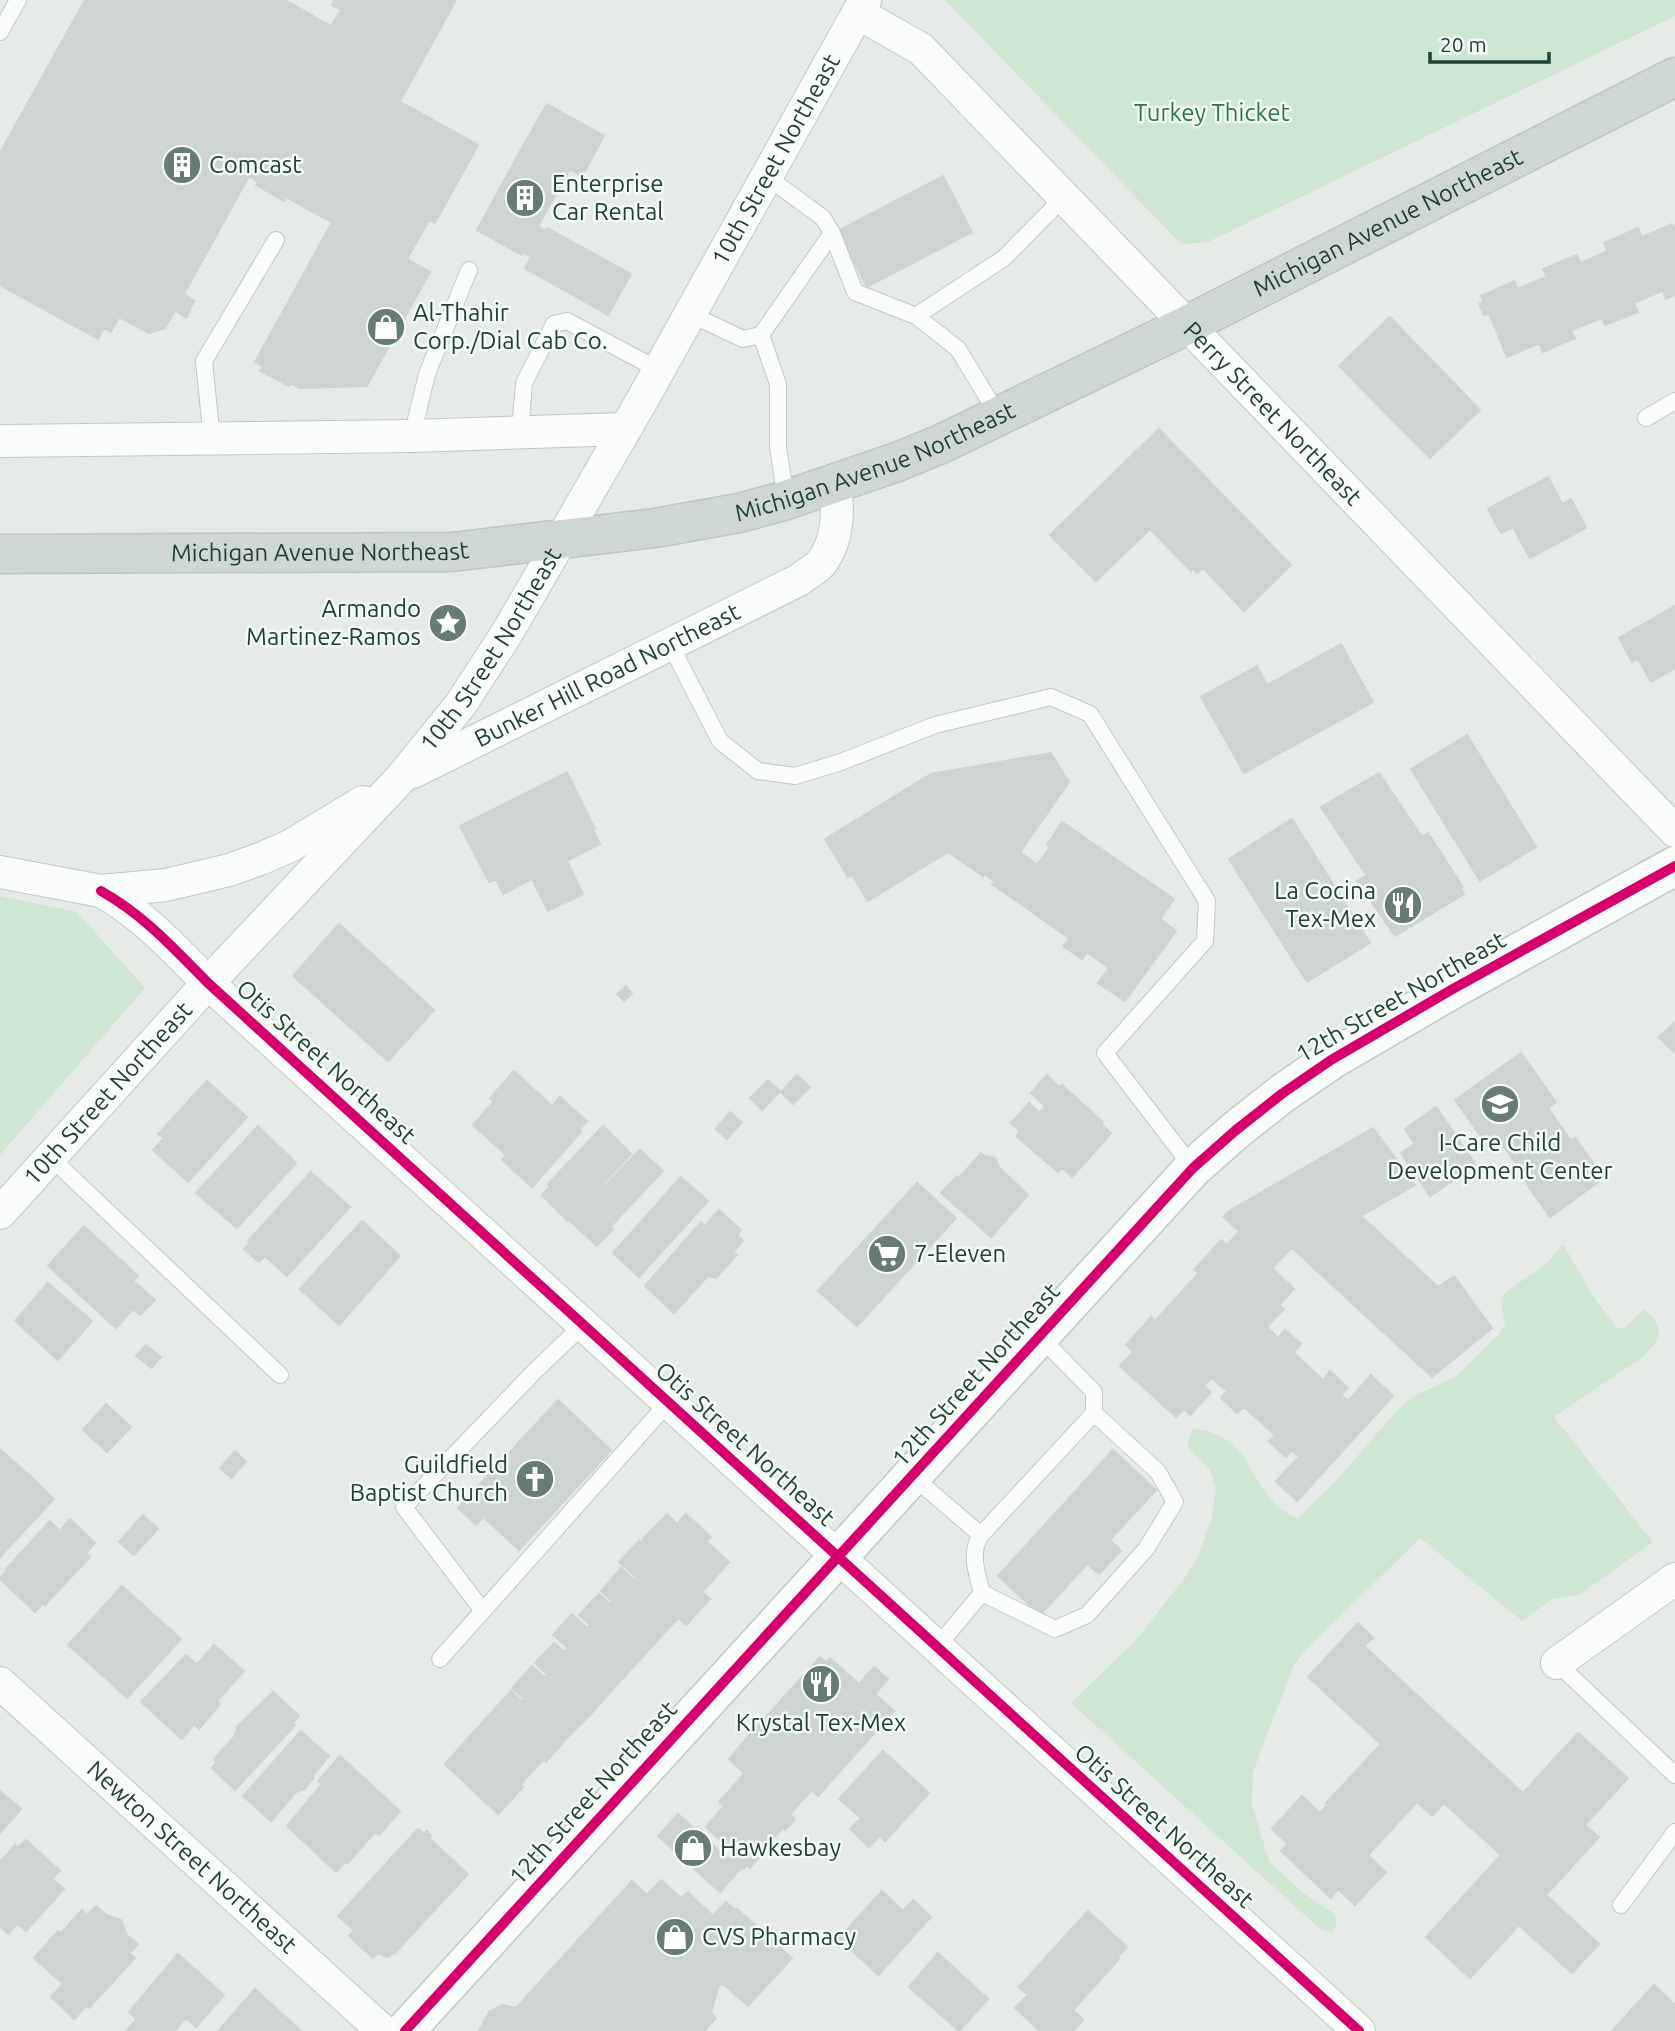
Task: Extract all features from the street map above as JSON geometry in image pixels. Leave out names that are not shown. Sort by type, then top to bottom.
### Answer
[{"type":"main road","name":"Michigan Avenue Northeast","points":[[0,554],[452,552],[697,521],[786,500],[940,444],[999,416],[1187,325],[1675,77]]},
{"type":"street","name":"10th Street Northeast","points":[[0,1213],[208,984],[401,778],[441,730],[479,677],[659,370],[862,6]]},
{"type":"street","name":"Perry Street Northeast","points":[[862,6],[921,49],[1675,831]]},
{"type":"street","points":[[0,441],[412,436],[625,429]]},
{"type":"street","name":"Bunker Hill Road Northeast","points":[[0,872],[101,891],[134,889],[180,882],[229,870],[290,846],[401,778],[799,580],[824,561],[834,537],[838,510],[835,484]]},
{"type":"street","name":"12th Street Northeast","points":[[405,2031],[1194,1168],[1273,1100],[1331,1060],[1675,866]]},
{"type":"street","name":"Otis Street Northeast","points":[[101,891],[145,920],[208,984],[1359,2031]]},
{"type":"street","points":[[1557,1663],[1675,1578]]},
{"type":"street","name":"Newton Street Northeast","points":[[0,1683],[383,2031]]},
{"type":"lane","points":[[0,32],[18,0]]},
{"type":"lane","points":[[766,177],[822,218],[832,233],[855,292],[916,316],[958,349],[999,416]]},
{"type":"lane","points":[[916,316],[1004,258],[1064,197]]},
{"type":"lane","points":[[690,314],[743,339],[761,335],[832,233]]},
{"type":"lane","points":[[212,439],[204,361],[276,240]]},
{"type":"lane","points":[[412,436],[427,374],[469,270]]},
{"type":"lane","points":[[520,432],[524,383],[554,324],[567,321],[659,370]]},
{"type":"lane","points":[[761,335],[778,384],[778,447],[786,500]]},
{"type":"lane","points":[[1646,418],[1675,401]]},
{"type":"lane","points":[[670,644],[720,741],[758,771],[795,776],[841,762],[935,725],[1051,697],[1090,714],[1207,901],[1205,941],[1105,1053],[1194,1168]]},
{"type":"lane","points":[[50,1157],[280,1374]]},
{"type":"lane","points":[[483,1611],[404,1507],[583,1325]]},
{"type":"lane","points":[[1039,1336],[1094,1392],[1094,1413],[981,1535],[976,1543],[975,1569],[982,1592],[1055,1629],[1087,1615],[1146,1549],[1175,1502],[1158,1472],[1094,1413]]},
{"type":"lane","points":[[440,1659],[668,1403]]},
{"type":"lane","points":[[912,1476],[981,1535]]},
{"type":"lane","points":[[937,1647],[982,1592]]},
{"type":"lane","points":[[1557,1663],[1675,1775]]},
{"type":"lane","points":[[1621,1905],[1675,1832]]},
{"type":"green space","name":"Turkey Thicket","points":[[945,0],[1675,0],[1675,16],[1208,242],[1181,244]]},
{"type":"green space","points":[[0,896],[77,912],[145,988],[0,1155]]},
{"type":"green space","points":[[1563,1244],[1593,1296],[1617,1328],[1625,1328],[1644,1309],[1655,1320],[1659,1329],[1657,1341],[1644,1356],[1554,1417],[1653,1542],[1579,1595],[1553,1599],[1522,1621],[1420,1538],[1307,1649],[1294,1665],[1258,1758],[1253,1774],[1252,1805],[1269,1861],[1303,1893],[1335,1914],[1337,1923],[1332,1932],[1320,1929],[1071,1703],[1136,1640],[1198,1557],[1212,1517],[1216,1490],[1210,1470],[1187,1447],[1192,1429],[1214,1433],[1230,1442],[1269,1497],[1281,1509],[1298,1518],[1335,1482],[1400,1407],[1412,1397],[1457,1376],[1500,1333],[1505,1325],[1501,1300],[1506,1292],[1548,1262]]},
{"type":"building","name":"Comcast","points":[[85,0],[285,0],[331,26],[341,10],[332,5],[334,0],[456,0],[333,223],[286,197],[284,201],[256,185],[258,182],[249,176],[184,294],[194,301],[186,318],[175,310],[165,328],[149,333],[119,317],[111,332],[104,328],[98,339],[0,285],[0,153]]},
{"type":"building","points":[[399,101],[478,145],[435,223],[429,220],[407,259],[430,272],[367,386],[299,388],[291,383],[289,386],[260,371],[263,367],[255,362]]},
{"type":"building","points":[[547,104],[604,136],[582,176],[524,144]]},
{"type":"building","name":"Enterprise Car Rental","points":[[524,144],[570,169],[522,255],[477,230]]},
{"type":"building","points":[[943,176],[972,232],[867,287],[838,231]]},
{"type":"building","points":[[1672,224],[1675,230],[1675,295],[1666,299],[1642,237]]},
{"type":"building","points":[[538,226],[546,231],[547,228],[631,274],[608,315],[525,268],[531,257],[524,253]]},
{"type":"building","points":[[1638,228],[1662,291],[1634,303],[1604,243]]},
{"type":"building","points":[[1608,251],[1638,312],[1605,325],[1580,263]]},
{"type":"building","points":[[1577,255],[1602,318],[1572,330],[1543,269]]},
{"type":"building","points":[[1546,277],[1575,338],[1543,352],[1517,289]]},
{"type":"building","points":[[1514,281],[1540,343],[1507,357],[1489,313],[1484,315],[1479,304],[1484,302],[1481,296]]},
{"type":"building","points":[[1390,317],[1480,410],[1430,458],[1339,366]]},
{"type":"building","points":[[1159,429],[1291,565],[1244,611],[1203,568],[1197,573],[1193,568],[1191,571],[1150,529],[1096,581],[1050,535]]},
{"type":"building","points":[[1548,477],[1562,504],[1571,499],[1586,528],[1530,558],[1513,527],[1501,533],[1488,509]]},
{"type":"building","points":[[1675,606],[1675,668],[1651,682],[1638,659],[1632,662],[1619,638]]},
{"type":"building","points":[[1341,644],[1373,702],[1244,773],[1201,697],[1257,666],[1267,685]]},
{"type":"building","points":[[1467,735],[1536,847],[1480,881],[1411,769]]},
{"type":"building","points":[[1051,753],[1069,782],[1002,878],[994,881],[984,874],[983,876],[948,852],[868,901],[852,875],[848,877],[825,839],[931,774]]},
{"type":"building","points":[[567,772],[600,844],[567,861],[583,894],[548,911],[532,879],[503,894],[496,879],[489,882],[460,826]]},
{"type":"building","points":[[1379,773],[1422,837],[1428,833],[1463,887],[1461,888],[1464,894],[1395,936],[1357,881],[1367,876],[1321,807]]},
{"type":"building","points":[[1292,819],[1370,943],[1307,982],[1229,859]]},
{"type":"building","points":[[1062,822],[1174,899],[1160,919],[1176,931],[1125,1001],[1098,983],[1109,968],[1087,952],[1082,959],[1063,946],[1069,938],[992,884],[1002,878],[1020,852],[1037,865],[1050,847],[1047,845]]},
{"type":"building","points":[[339,924],[434,1010],[388,1061],[293,976]]},
{"type":"building","points":[[626,986],[632,994],[624,1001],[617,994]]},
{"type":"building","points":[[1675,1022],[1675,1053],[1659,1037]]},
{"type":"building","points":[[1521,1053],[1556,1102],[1548,1108],[1571,1141],[1575,1138],[1604,1178],[1550,1217],[1521,1176],[1524,1174],[1500,1142],[1490,1149],[1455,1100]]},
{"type":"building","points":[[514,1071],[552,1106],[560,1097],[587,1121],[579,1130],[581,1132],[532,1187],[502,1160],[506,1155],[473,1125],[494,1101],[490,1098]]},
{"type":"building","points":[[797,1075],[810,1087],[793,1104],[781,1092]]},
{"type":"building","points":[[1047,1075],[1103,1122],[1101,1124],[1111,1133],[1092,1155],[1042,1110],[1045,1106],[1031,1093]]},
{"type":"building","points":[[768,1080],[780,1091],[762,1110],[750,1098]]},
{"type":"building","points":[[207,1081],[247,1117],[188,1182],[153,1150],[164,1138],[158,1134]]},
{"type":"building","points":[[1029,1103],[1039,1113],[1042,1110],[1092,1155],[1072,1177],[1062,1168],[1058,1172],[1016,1136],[1020,1131],[1011,1123]]},
{"type":"building","points":[[1436,1107],[1476,1165],[1430,1196],[1401,1153],[1415,1144],[1405,1129]]},
{"type":"building","points":[[730,1112],[742,1122],[727,1139],[716,1129]]},
{"type":"building","points":[[258,1126],[296,1163],[237,1228],[196,1193]]},
{"type":"building","points":[[603,1126],[631,1154],[568,1221],[542,1195],[550,1186],[548,1184]]},
{"type":"building","points":[[1373,1128],[1415,1185],[1361,1216],[1438,1287],[1454,1276],[1492,1328],[1432,1377],[1292,1248],[1276,1264],[1223,1217]]},
{"type":"building","points":[[640,1150],[663,1171],[611,1226],[613,1229],[597,1246],[570,1221]]},
{"type":"building","points":[[981,1153],[995,1158],[999,1167],[1028,1195],[991,1237],[941,1193],[957,1176],[959,1178]]},
{"type":"building","points":[[311,1172],[350,1207],[287,1276],[265,1256],[259,1262],[244,1249],[250,1243],[248,1241]]},
{"type":"building","points":[[681,1177],[708,1201],[639,1277],[613,1253]]},
{"type":"building","name":"7-Eleven","points":[[917,1183],[956,1218],[857,1326],[818,1291]]},
{"type":"building","points":[[719,1210],[741,1230],[737,1235],[743,1241],[733,1252],[737,1255],[716,1278],[708,1276],[674,1313],[645,1286],[701,1222],[705,1226]]},
{"type":"building","points":[[362,1221],[400,1256],[339,1325],[300,1289]]},
{"type":"building","points":[[84,1226],[138,1276],[133,1281],[155,1300],[140,1315],[133,1309],[116,1328],[48,1266]]},
{"type":"building","points":[[1239,1232],[1276,1264],[1272,1268],[1294,1289],[1279,1305],[1284,1309],[1267,1327],[1278,1338],[1285,1330],[1301,1344],[1293,1352],[1323,1380],[1330,1371],[1348,1388],[1341,1395],[1348,1401],[1371,1375],[1393,1396],[1297,1501],[1276,1481],[1299,1457],[1292,1450],[1286,1457],[1269,1441],[1275,1435],[1244,1407],[1237,1413],[1221,1398],[1227,1391],[1212,1378],[1204,1386],[1211,1392],[1190,1415],[1184,1409],[1176,1417],[1120,1366],[1133,1352],[1126,1345],[1151,1317],[1155,1321],[1199,1273],[1194,1270],[1221,1240],[1227,1245]]},
{"type":"building","points":[[48,1283],[92,1321],[58,1360],[15,1321]]},
{"type":"building","points":[[146,1345],[161,1357],[151,1368],[136,1356]]},
{"type":"building","name":"Guildfield Baptist Church","points":[[558,1400],[611,1450],[519,1550],[483,1517],[476,1525],[458,1508]]},
{"type":"building","points":[[106,1404],[131,1427],[107,1452],[83,1430]]},
{"type":"building","points":[[1113,1450],[1156,1490],[1110,1540],[1121,1551],[1099,1574],[1087,1564],[1040,1615],[998,1576]]},
{"type":"building","points":[[0,1451],[29,1475],[0,1506]]},
{"type":"building","points":[[235,1451],[246,1462],[231,1478],[220,1468]]},
{"type":"building","points":[[29,1475],[54,1499],[0,1557],[0,1506]]},
{"type":"building","points":[[667,1514],[677,1524],[686,1514],[711,1537],[707,1542],[729,1562],[702,1592],[643,1539]]},
{"type":"building","points":[[143,1515],[158,1529],[134,1555],[119,1542]]},
{"type":"building","points":[[70,1519],[95,1543],[86,1553],[90,1557],[45,1605],[43,1603],[35,1612],[0,1579],[50,1521],[60,1531]]},
{"type":"building","points":[[643,1539],[710,1599],[686,1625],[678,1618],[680,1616],[619,1562]]},
{"type":"building","points":[[621,1568],[680,1616],[657,1641],[601,1591]]},
{"type":"building","points":[[122,1586],[152,1613],[99,1672],[68,1645]]},
{"type":"building","points":[[599,1594],[610,1604],[612,1601],[657,1641],[635,1665],[579,1615]]},
{"type":"building","points":[[152,1613],[181,1639],[127,1698],[99,1672]]},
{"type":"building","points":[[572,1614],[587,1628],[590,1624],[635,1665],[611,1691],[553,1635]]},
{"type":"building","points":[[1358,1623],[1373,1638],[1364,1646],[1523,1793],[1578,1733],[1628,1778],[1585,1825],[1599,1837],[1546,1895],[1599,1944],[1572,1973],[1519,1925],[1470,1978],[1426,1937],[1501,1855],[1444,1803],[1432,1816],[1417,1802],[1368,1855],[1386,1872],[1355,1905],[1338,1889],[1331,1898],[1281,1851],[1288,1844],[1272,1829],[1302,1796],[1320,1813],[1328,1804],[1326,1803],[1381,1744],[1308,1677]]},
{"type":"building","points":[[554,1643],[611,1691],[590,1715],[535,1663]]},
{"type":"building","points":[[214,1645],[244,1671],[217,1701],[220,1704],[199,1729],[194,1724],[182,1739],[141,1702],[186,1655],[197,1665]]},
{"type":"building","points":[[820,1657],[827,1663],[830,1658],[859,1684],[874,1667],[888,1679],[875,1694],[894,1711],[843,1768],[775,1707]]},
{"type":"building","points":[[532,1666],[544,1677],[546,1675],[590,1715],[568,1737],[512,1688]]},
{"type":"building","points":[[511,1691],[522,1701],[525,1699],[568,1737],[546,1762],[490,1714]]},
{"type":"building","points":[[273,1692],[299,1716],[293,1723],[295,1725],[235,1790],[212,1768],[217,1762],[214,1759],[235,1736],[237,1727]]},
{"type":"building","points":[[775,1707],[843,1768],[818,1796],[750,1734]]},
{"type":"building","points":[[490,1714],[542,1761],[520,1785],[469,1737]]},
{"type":"building","points":[[301,1731],[329,1756],[313,1775],[313,1779],[304,1789],[296,1792],[271,1821],[243,1796]]},
{"type":"building","points":[[750,1734],[812,1790],[789,1815],[743,1775],[729,1759]]},
{"type":"building","points":[[469,1737],[523,1787],[498,1814],[445,1764]]},
{"type":"building","points":[[883,1751],[929,1793],[885,1841],[879,1836],[869,1847],[850,1829],[861,1818],[839,1799]]},
{"type":"building","points":[[340,1756],[400,1811],[379,1835],[375,1832],[348,1863],[345,1862],[336,1872],[287,1826],[322,1784],[318,1781]]},
{"type":"building","points":[[743,1775],[795,1819],[765,1847],[767,1849],[750,1868],[747,1865],[743,1869],[729,1859],[734,1853],[706,1827],[724,1806],[719,1802]]},
{"type":"building","points":[[0,1791],[21,1809],[0,1833]]},
{"type":"building","name":"Hawkesbay","points":[[678,1814],[740,1869],[720,1892],[658,1836]]},
{"type":"building","points":[[418,1829],[424,1834],[427,1831],[431,1836],[429,1838],[468,1874],[395,1953],[387,1957],[378,1953],[373,1958],[349,1936],[354,1930],[338,1916]]},
{"type":"building","points":[[26,1840],[60,1871],[52,1879],[64,1889],[26,1931],[17,1924],[8,1934],[0,1926],[0,1862],[15,1845],[18,1848]]},
{"type":"building","name":"CVS Pharmacy","points":[[661,1880],[681,1898],[688,1892],[713,1916],[726,1902],[792,1958],[748,2006],[722,1983],[711,2013],[716,2018],[704,2031],[479,2031],[489,2012],[502,2005],[516,2008],[632,1881],[647,1895]]},
{"type":"building","points":[[882,1891],[903,1911],[913,1900],[931,1917],[878,1975],[839,1938]]},
{"type":"building","points":[[96,1906],[106,1915],[121,1920],[127,1935],[138,1944],[129,1953],[135,1958],[89,2008],[86,2006],[74,2019],[51,1997],[63,1984],[34,1958],[58,1931],[61,1933],[82,1910],[87,1915]]},
{"type":"building","points":[[1088,1911],[1127,1947],[1073,2010],[1083,2020],[1073,2031],[1040,2031],[1015,2008],[1028,1995],[1019,1987]]},
{"type":"building","points":[[938,1953],[988,1999],[959,2031],[909,1987]]},
{"type":"building","points":[[178,1954],[224,1995],[196,2027],[186,2018],[174,2031],[126,2031],[137,2019],[129,2012]]},
{"type":"building","points":[[1654,1985],[1675,2005],[1675,2031],[1612,2031]]},
{"type":"building","points":[[255,1989],[301,2031],[235,2031],[226,2022]]},
{"type":"building","points":[[226,2022],[235,2031],[218,2031]]},
{"type":"cycle path","points":[[405,2031],[1193,1168],[1283,1093],[1331,1060],[1675,866]]},
{"type":"cycle path","points":[[101,891],[117,900],[158,933],[208,983],[1359,2031]]},
{"type":"place","name":"Comcast","points":[[182,165]]},
{"type":"place","name":"Enterprise Car Rental","points":[[525,198]]},
{"type":"place","name":"Al-Thahir Corp./Dial Cab Co.","points":[[386,327]]},
{"type":"place","name":"Armando Martinez-Ramos","points":[[448,623]]},
{"type":"place","name":"La Cocina Tex-Mex","points":[[1403,905]]},
{"type":"place","name":"I-Care Child Development Center","points":[[1500,1104]]},
{"type":"place","name":"7-Eleven","points":[[887,1254]]},
{"type":"place","name":"Guildfield Baptist Church","points":[[535,1479]]},
{"type":"place","name":"Krystal Tex-Mex","points":[[821,1684]]},
{"type":"place","name":"Hawkesbay","points":[[693,1848]]},
{"type":"place","name":"CVS Pharmacy","points":[[675,1937]]}]
